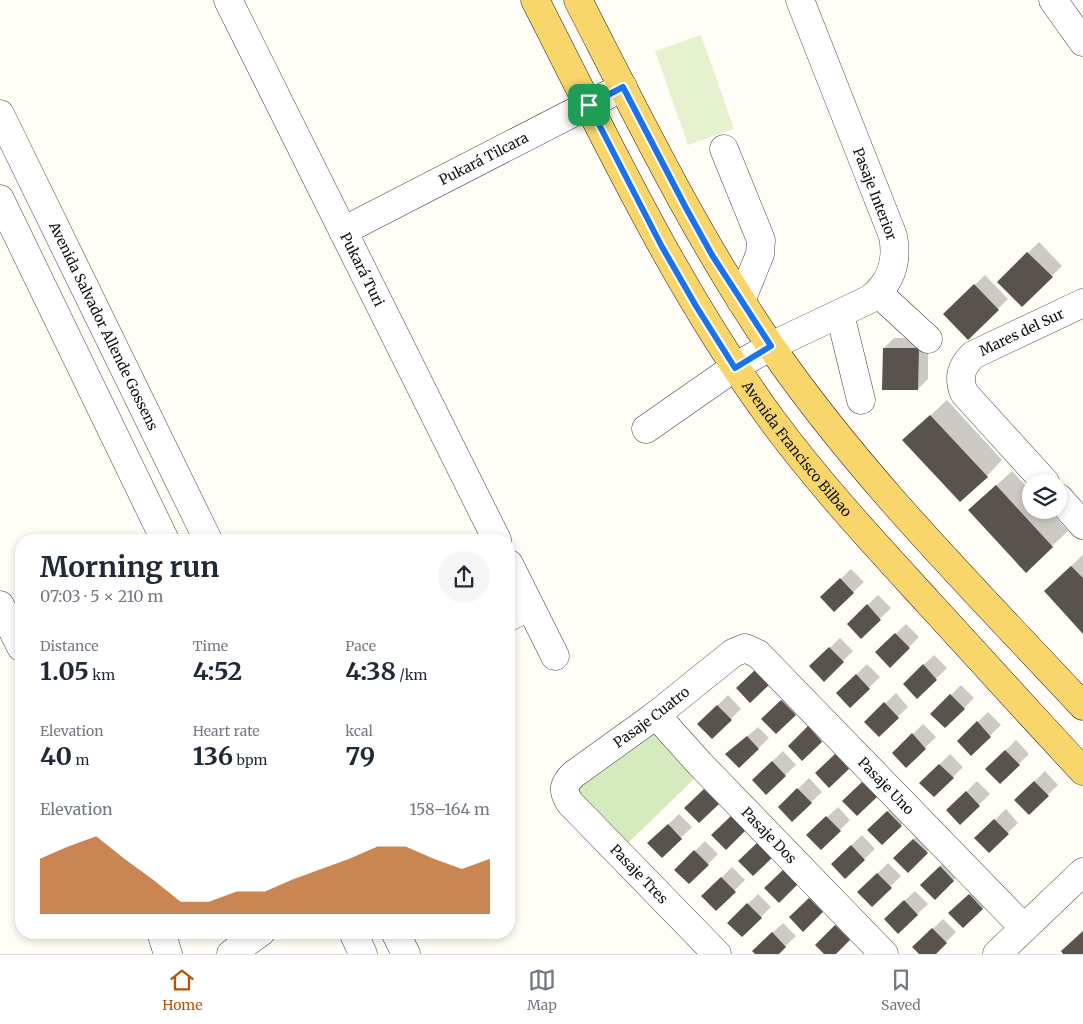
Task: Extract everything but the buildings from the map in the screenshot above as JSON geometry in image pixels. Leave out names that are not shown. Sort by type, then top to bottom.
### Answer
[{"type":"main road","name":"Avenida Francisco Bilbao","points":[[535,0],[661,245],[735,368],[814,474],[858,526],[1083,771]]},
{"type":"main road","points":[[578,0],[686,208],[741,301],[771,346],[841,440],[887,495],[1083,706]]},
{"type":"street","name":"Pukará Turi","points":[[228,0],[494,534]]},
{"type":"street","name":"Pasaje Interior","points":[[646,429],[735,368],[771,346],[870,299],[878,293],[890,276],[895,246],[892,236],[800,0]]},
{"type":"street","points":[[1053,0],[1083,42]]},
{"type":"street","name":"Pukará Tilcara","points":[[343,231],[623,87]]},
{"type":"street","name":"Avenida Salvador Allende Gossens","points":[[0,114],[205,534]]},
{"type":"street","points":[[724,148],[761,240],[760,254],[741,301]]},
{"type":"street","points":[[0,199],[163,534]]},
{"type":"street","points":[[878,293],[928,339]]},
{"type":"street","name":"Mares del Sur","points":[[1038,474],[964,394],[960,383],[960,374],[966,362],[974,355],[1083,303]]},
{"type":"street","points":[[840,314],[861,400]]},
{"type":"street","points":[[1067,507],[1083,525]]},
{"type":"street","points":[[515,593],[519,612],[555,656]]},
{"type":"street","points":[[0,605],[15,644]]},
{"type":"street","name":"Pasaje Cuatro","points":[[564,792],[567,780],[574,774],[656,715],[733,652],[745,648]]},
{"type":"street","name":"Pasaje Uno","points":[[745,648],[758,654],[1024,928]]},
{"type":"street","name":"Pasaje Dos","points":[[656,715],[700,764],[884,954]]},
{"type":"street","name":"Pasaje Tres","points":[[564,792],[570,803],[718,954]]},
{"type":"street","points":[[997,954],[1024,928],[1080,881]]},
{"type":"street","points":[[163,939],[168,954]]},
{"type":"street","points":[[231,954],[251,939]]},
{"type":"street","points":[[356,939],[363,954]]},
{"type":"street","points":[[398,939],[406,954]]},
{"type":"green space","points":[[701,35],[734,129],[688,145],[655,51]]},
{"type":"green space","points":[[652,731],[695,778],[627,844],[577,793],[578,784]]},
{"type":"route","points":[[623,87],[712,255],[771,346],[735,368],[661,245],[589,105],[623,87]]}]
